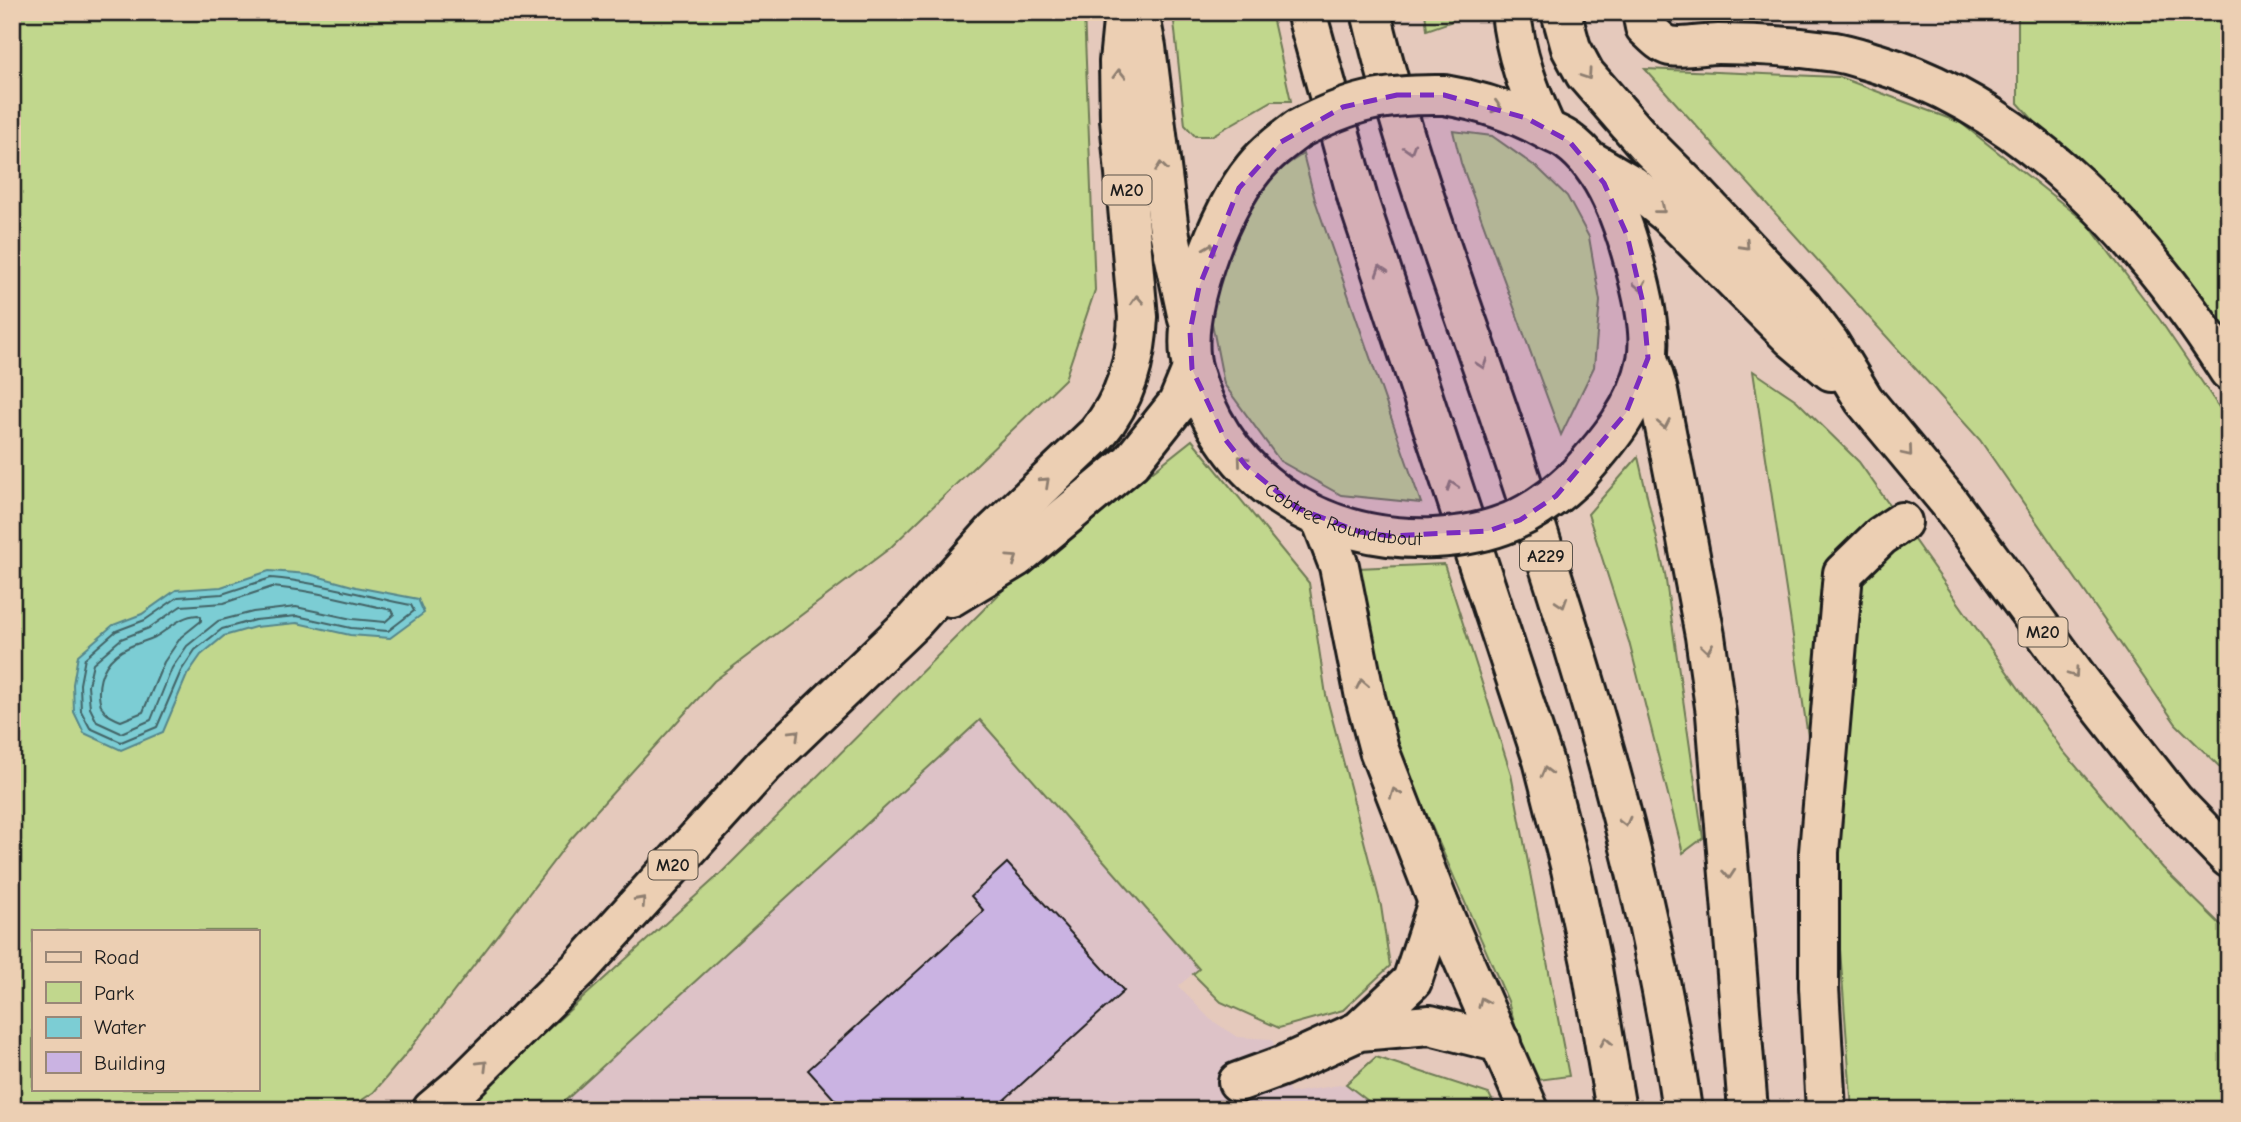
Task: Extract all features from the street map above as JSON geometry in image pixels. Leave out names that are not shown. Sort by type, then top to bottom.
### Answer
[{"type":"main road","name":"M20","points":[[432,1110],[465,1082],[581,967],[764,765],[914,621],[994,532],[1097,434],[1125,391],[1137,346],[1138,317],[1120,119],[1119,62],[1124,12]]},
{"type":"main road","points":[[1139,12],[1146,47],[1169,231],[1190,331]]},
{"type":"main road","points":[[1306,12],[1359,203],[1543,760],[1571,869],[1588,950],[1616,1110]]},
{"type":"main road","name":"A229","points":[[1371,12],[1418,177],[1574,640],[1626,825],[1672,1038],[1682,1110]]},
{"type":"main road","points":[[1511,12],[1513,33],[1527,87],[1546,129]]},
{"type":"main road","name":"M20","points":[[1561,12],[1571,48],[1585,74],[1646,144],[1698,195],[1802,307],[1830,344],[1864,400],[1948,501],[2080,681],[2174,801],[2229,858]]},
{"type":"main road","points":[[1650,26],[1669,46],[1719,44],[1837,52],[1903,72],[1979,110],[2022,138],[2062,172],[2116,225],[2200,326],[2229,372]]},
{"type":"main road","name":"Cobtree Roundabout","points":[[1396,95],[1444,95],[1504,109],[1569,141],[1584,157],[1604,183],[1618,209],[1627,235],[1643,303],[1648,358],[1626,413],[1607,443],[1556,496],[1520,520],[1488,531],[1416,539],[1360,532],[1297,508],[1273,492],[1246,466],[1213,418],[1192,369],[1190,331],[1208,254],[1238,188],[1255,166],[1298,129],[1343,107],[1396,95]]},
{"type":"main road","name":"M20","points":[[1584,157],[1632,185],[1669,215],[1792,338],[1864,400]]},
{"type":"main road","points":[[1648,358],[1658,391],[1686,534],[1716,714],[1748,1110]]},
{"type":"main road","name":"M20","points":[[914,621],[1017,556],[1131,462],[1178,403],[1192,369]]},
{"type":"main road","points":[[1321,519],[1339,566],[1365,697],[1379,750],[1438,902],[1529,1110]]},
{"type":"main road","points":[[1826,1110],[1819,987],[1819,852],[1843,573],[1881,536],[1902,522]]},
{"type":"main road","points":[[1238,1082],[1282,1066],[1359,1031],[1412,981],[1438,902]]},
{"type":"main road","points":[[1359,1031],[1430,1025],[1501,1043]]},
{"type":"highlighted area","points":[[1397,95],[1444,95],[1526,118],[1569,141],[1584,157],[1604,183],[1627,235],[1643,303],[1648,358],[1626,413],[1556,496],[1520,520],[1488,531],[1390,536],[1360,532],[1297,508],[1246,466],[1225,439],[1192,369],[1190,331],[1199,287],[1239,188],[1281,142],[1343,107]]},
{"type":"shaded area","points":[[980,720],[1199,969],[1178,986],[1210,1019],[1237,1037],[1272,1039],[1290,1093],[1346,1084],[1380,1110],[555,1110]]},
{"type":"green space","points":[[12,12],[1084,12],[1095,290],[1065,379],[890,548],[714,681],[570,840],[374,1092],[347,1110],[12,1110]]},
{"type":"green space","points":[[1173,12],[1271,12],[1291,101],[1272,101],[1211,136],[1195,136],[1185,125]]},
{"type":"green space","points":[[1425,12],[1460,12],[1450,22],[1427,30]]},
{"type":"green space","points":[[2018,12],[2229,12],[2229,339],[2018,103]]},
{"type":"green space","points":[[1645,69],[1839,77],[1961,123],[2087,223],[2160,320],[2229,422],[2229,776],[2176,724],[1980,440]]},
{"type":"green space","points":[[1453,131],[1492,136],[1539,169],[1567,196],[1589,237],[1600,301],[1594,367],[1561,435],[1461,163]]},
{"type":"green space","points":[[1303,154],[1315,200],[1421,503],[1341,495],[1280,461],[1224,384],[1210,313],[1230,237],[1271,175]]},
{"type":"green space","points":[[1753,371],[1796,400],[1859,462],[2063,751],[2163,868],[2229,933],[2229,1110],[1852,1110],[1840,949]]},
{"type":"green space","points":[[1192,440],[1309,583],[1326,695],[1381,906],[1390,966],[1343,1010],[1279,1028],[1221,1002],[1193,974],[1199,969],[980,720],[555,1110],[459,1110],[720,874],[1004,589]]},
{"type":"green space","points":[[1638,457],[1665,574],[1703,838],[1683,853],[1629,642],[1588,514]]},
{"type":"green space","points":[[1444,564],[1511,774],[1569,1076],[1531,1081],[1508,1001],[1389,728],[1358,568]]},
{"type":"green space","points":[[1376,1057],[1489,1094],[1497,1110],[1380,1110],[1346,1084]]},
{"type":"water","points":[[269,571],[309,574],[356,587],[418,599],[424,613],[390,638],[350,635],[297,623],[255,627],[224,636],[201,655],[187,675],[163,732],[121,750],[84,733],[74,712],[73,684],[78,655],[113,625],[142,614],[176,590],[221,587]]},
{"type":"building","points":[[1007,863],[1124,991],[993,1110],[844,1110],[808,1070],[984,911],[971,896]]}]
